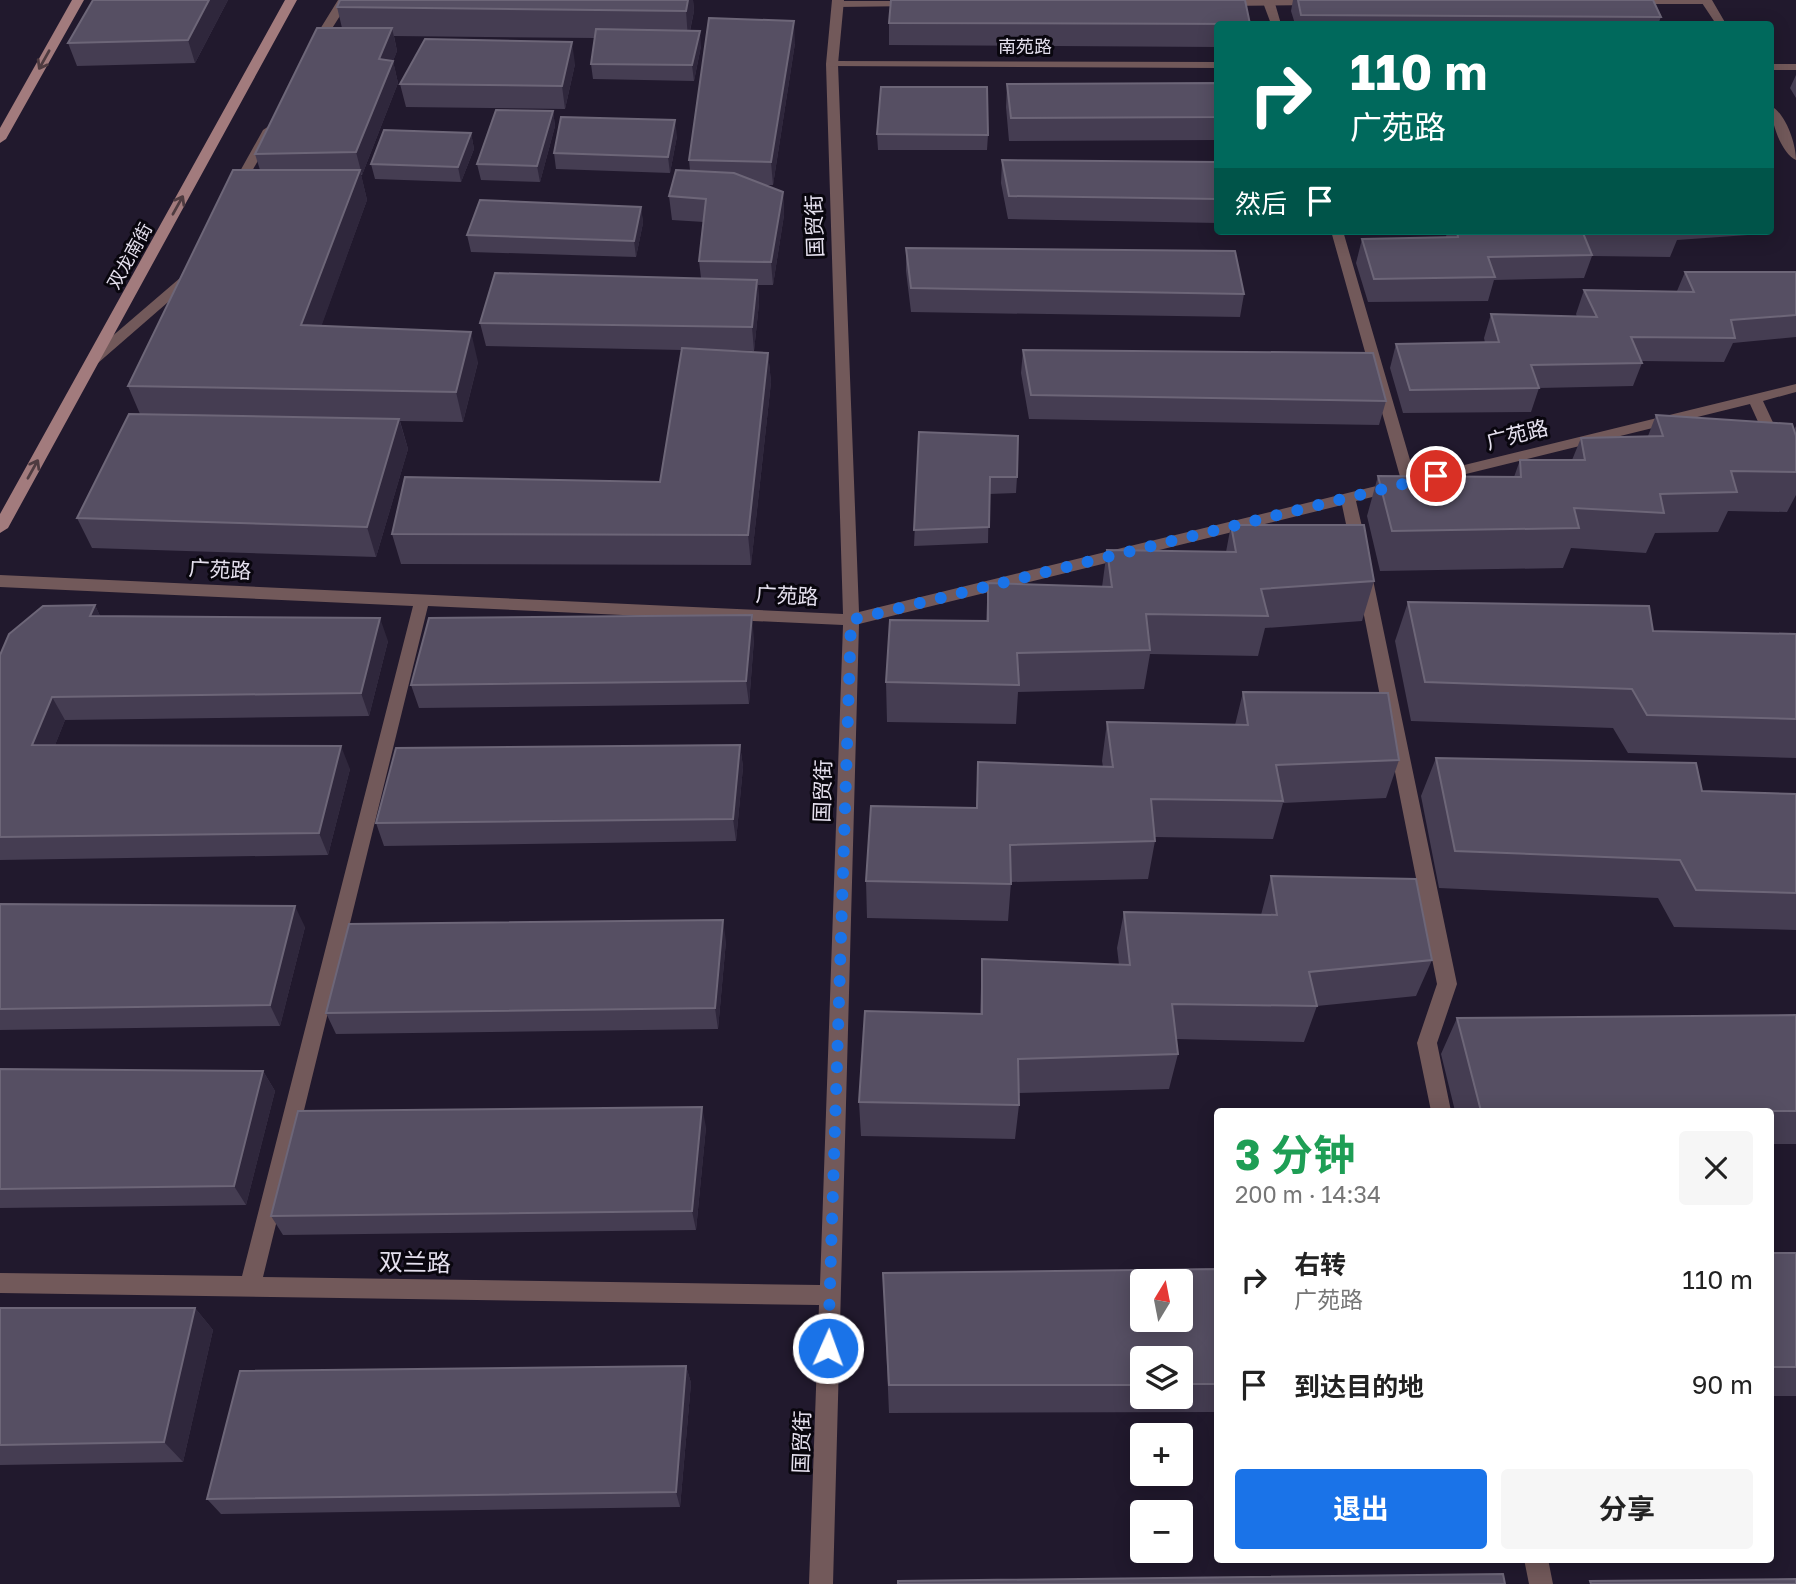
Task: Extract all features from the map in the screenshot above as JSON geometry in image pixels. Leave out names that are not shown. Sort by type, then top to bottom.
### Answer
[{"type":"main road","points":[[0,139],[78,0]]},
{"type":"main road","name":"双龙南街","points":[[0,528],[291,0]]},
{"type":"street","points":[[305,64],[344,0]]},
{"type":"street","points":[[1611,1],[1706,0],[1719,21]]},
{"type":"street","points":[[1269,1],[1275,21]]},
{"type":"street","points":[[838,2],[921,4]]},
{"type":"street","name":"国贸街","points":[[821,1584],[851,620],[832,64],[838,2]]},
{"type":"street","points":[[1213,3],[1324,2]]},
{"type":"street","name":"南苑路","points":[[832,64],[1214,65]]},
{"type":"street","points":[[1774,67],[1796,67]]},
{"type":"street","points":[[225,208],[279,112]]},
{"type":"street","points":[[1774,116],[1796,156]]},
{"type":"street","points":[[1338,235],[1409,483]]},
{"type":"street","points":[[93,360],[185,280],[198,256]]},
{"type":"street","name":"广苑路","points":[[0,580],[851,620],[1796,387]]},
{"type":"street","points":[[1755,398],[1796,488]]},
{"type":"street","points":[[1348,498],[1447,984],[1427,1043],[1440,1108]]},
{"type":"street","points":[[250,1287],[422,600]]},
{"type":"street","name":"双兰路","points":[[0,1283],[830,1295]]},
{"type":"street","points":[[1537,1563],[1541,1584]]},
{"type":"building","points":[[93,0],[209,0],[188,40],[68,43]]},
{"type":"building","points":[[340,0],[688,0],[686,11],[337,7]]},
{"type":"building","points":[[891,0],[1245,0],[1249,21],[1214,21],[1214,24],[889,23]]},
{"type":"building","points":[[1298,0],[1653,0],[1661,17],[1301,15]]},
{"type":"building","points":[[709,18],[794,21],[771,162],[689,160]]},
{"type":"building","points":[[317,28],[392,28],[379,59],[393,61],[356,152],[255,154]]},
{"type":"building","points":[[596,29],[700,31],[692,65],[591,64]]},
{"type":"building","points":[[425,39],[572,42],[562,86],[400,84]]},
{"type":"building","points":[[1214,83],[1214,117],[1011,118],[1007,84]]},
{"type":"building","points":[[881,87],[987,87],[988,135],[877,134]]},
{"type":"building","points":[[496,110],[553,111],[537,166],[477,164]]},
{"type":"building","points":[[561,117],[675,120],[668,157],[554,153]]},
{"type":"building","points":[[384,130],[471,133],[458,167],[371,164]]},
{"type":"building","points":[[1002,160],[1214,162],[1214,199],[1009,196]]},
{"type":"building","points":[[233,170],[360,170],[301,325],[471,332],[456,392],[128,386]]},
{"type":"building","points":[[676,170],[734,173],[783,192],[771,262],[699,261],[706,199],[669,196]]},
{"type":"building","points":[[480,200],[641,207],[634,241],[467,235]]},
{"type":"building","points":[[1584,235],[1592,255],[1488,257],[1495,277],[1374,279],[1362,239]]},
{"type":"building","points":[[906,248],[1235,251],[1244,294],[911,288]]},
{"type":"building","points":[[1685,272],[1796,272],[1796,315],[1731,320],[1735,338],[1631,337],[1642,363],[1531,365],[1539,388],[1410,390],[1396,344],[1499,342],[1491,314],[1597,317],[1584,290],[1694,292]]},
{"type":"building","points":[[495,273],[757,280],[752,327],[480,323]]},
{"type":"building","points":[[682,348],[768,353],[748,535],[392,534],[405,477],[660,482]]},
{"type":"building","points":[[1023,350],[1373,353],[1386,401],[1031,395]]},
{"type":"building","points":[[129,414],[399,419],[367,527],[77,518]]},
{"type":"building","points":[[1656,415],[1792,424],[1796,436],[1796,472],[1731,471],[1737,492],[1660,494],[1664,513],[1574,508],[1579,528],[1392,531],[1378,476],[1521,477],[1520,460],[1585,460],[1581,438],[1663,436]]},
{"type":"building","points":[[919,432],[1018,436],[1017,477],[990,477],[989,527],[914,530]]},
{"type":"building","points":[[1231,525],[1364,525],[1374,581],[1261,589],[1268,616],[1146,614],[1150,650],[1017,653],[1019,685],[886,682],[890,620],[988,621],[988,583],[1112,587],[1107,550],[1236,552]]},
{"type":"building","points":[[1408,602],[1649,606],[1653,631],[1796,634],[1796,719],[1647,715],[1632,689],[1425,682]]},
{"type":"building","points":[[95,605],[90,616],[380,618],[361,693],[52,697],[32,745],[341,746],[319,833],[0,837],[0,655],[9,634],[43,606]]},
{"type":"building","points":[[752,615],[746,681],[411,685],[429,618]]},
{"type":"building","points":[[1243,692],[1388,693],[1399,760],[1276,765],[1283,801],[1151,799],[1155,841],[1010,845],[1011,884],[866,881],[871,806],[977,808],[978,762],[1113,767],[1107,722],[1248,725]]},
{"type":"building","points":[[740,745],[733,819],[376,823],[396,748]]},
{"type":"building","points":[[1436,758],[1696,763],[1702,791],[1796,794],[1796,893],[1696,890],[1680,860],[1455,851]]},
{"type":"building","points":[[1271,876],[1416,879],[1432,960],[1309,972],[1317,1006],[1172,1004],[1178,1054],[1018,1059],[1019,1105],[859,1102],[865,1011],[982,1014],[982,959],[1130,965],[1124,912],[1277,915]]},
{"type":"building","points":[[0,904],[295,906],[270,1005],[0,1009]]},
{"type":"building","points":[[723,920],[715,1008],[326,1013],[349,924]]},
{"type":"building","points":[[1796,1015],[1796,1111],[1774,1111],[1774,1108],[1480,1108],[1457,1018]]},
{"type":"building","points":[[0,1069],[263,1071],[234,1186],[0,1189]]},
{"type":"building","points":[[702,1107],[692,1211],[271,1216],[298,1111]]},
{"type":"building","points":[[1774,1253],[1796,1253],[1796,1367],[1774,1367]]},
{"type":"building","points":[[1194,1269],[1214,1269],[1214,1384],[1193,1384],[1193,1346],[1130,1346],[1130,1385],[889,1385],[883,1273],[1130,1270],[1130,1332],[1194,1332]]},
{"type":"building","points":[[0,1308],[195,1308],[164,1442],[0,1445]]},
{"type":"building","points":[[686,1366],[676,1492],[207,1499],[240,1371]]},
{"type":"building","points":[[1503,1574],[1505,1584],[898,1584],[898,1581]]},
{"type":"building","points":[[1796,1579],[1796,1584],[1591,1584],[1590,1581]]},
{"type":"route","points":[[828,1348],[851,620],[1436,476]]}]
